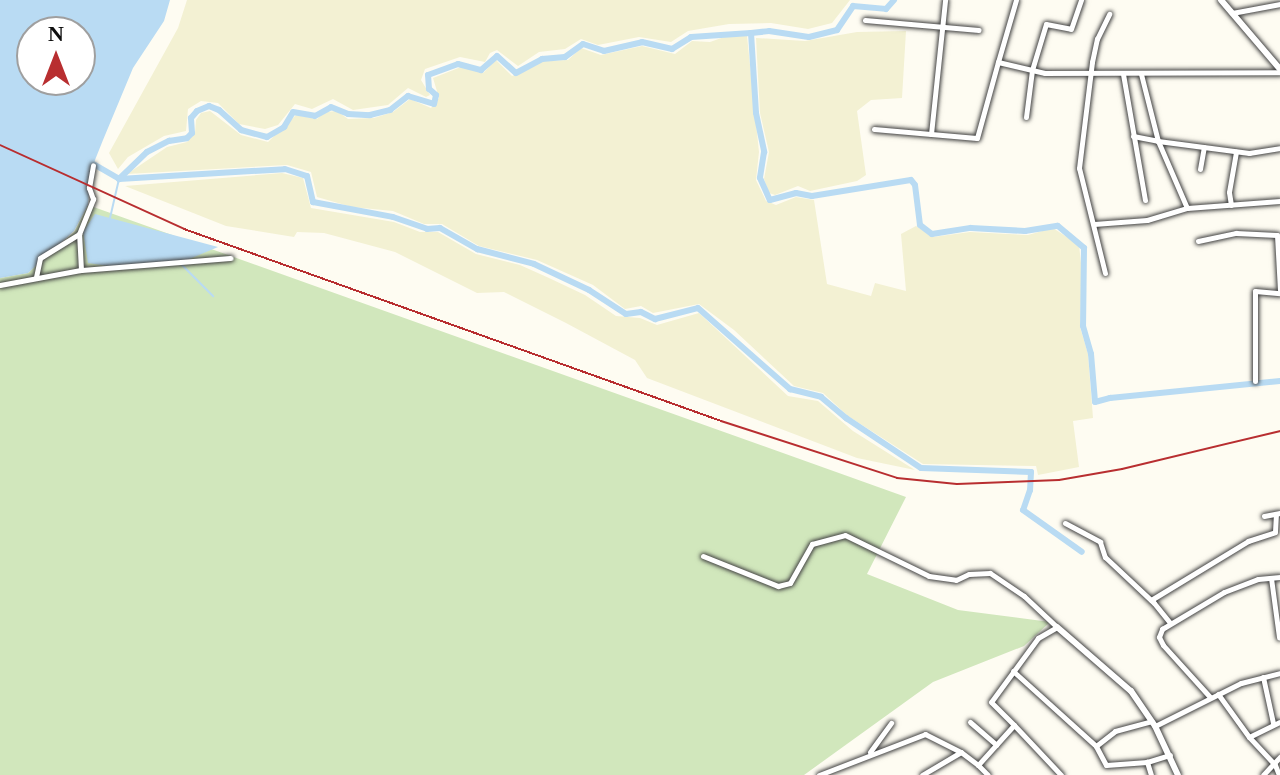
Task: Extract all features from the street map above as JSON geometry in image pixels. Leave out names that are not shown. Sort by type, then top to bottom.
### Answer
[{"type":"street","points":[[931,134],[945,0]]},
{"type":"street","points":[[874,129],[977,138],[1016,0]]},
{"type":"street","points":[[1026,117],[1032,70],[1046,24],[1071,29],[1081,0]]},
{"type":"street","points":[[998,62],[1032,70],[1091,74],[1280,70],[1277,61],[1221,0]]},
{"type":"street","points":[[1232,13],[1280,4]]},
{"type":"street","points":[[1105,273],[1079,168],[1080,142],[1097,39],[1109,14]]},
{"type":"street","points":[[865,20],[979,30]]},
{"type":"street","points":[[1123,74],[1145,200]]},
{"type":"street","points":[[1141,74],[1158,141],[1187,208]]},
{"type":"street","points":[[1133,136],[1236,152],[1280,148]]},
{"type":"street","points":[[1200,169],[1204,147]]},
{"type":"street","points":[[1231,205],[1229,192],[1236,152]]},
{"type":"street","points":[[81,270],[79,234],[93,199],[89,188],[93,165]]},
{"type":"street","points":[[1093,224],[1147,220],[1187,208],[1280,201]]},
{"type":"street","points":[[1198,241],[1236,233],[1278,235],[1280,291],[1255,291],[1255,381]]},
{"type":"street","points":[[36,277],[40,258],[79,234]]},
{"type":"street","points":[[0,285],[81,270],[231,258]]},
{"type":"street","points":[[1151,600],[1248,541],[1277,531],[1278,514],[1264,516]]},
{"type":"street","points":[[1065,523],[1097,539],[1105,557],[1151,600],[1170,623]]},
{"type":"street","points":[[703,556],[778,586],[790,583],[812,544],[845,535],[929,576],[956,580],[969,574],[990,573],[1024,596],[1131,691],[1154,724],[1178,775]]},
{"type":"street","points":[[1210,697],[1159,637],[1170,623],[1224,592],[1258,579],[1280,577]]},
{"type":"street","points":[[1271,578],[1279,637]]},
{"type":"street","points":[[1057,627],[1038,638],[991,702],[1061,775]]},
{"type":"street","points":[[1013,671],[1096,746],[1106,765],[1147,762],[1170,755]]},
{"type":"street","points":[[1096,746],[1115,731],[1154,724],[1210,697],[1280,673]]},
{"type":"street","points":[[1249,737],[1276,722],[1263,677]]},
{"type":"street","points":[[1218,694],[1249,737],[1275,765],[1279,775]]},
{"type":"street","points":[[970,722],[996,745]]},
{"type":"street","points":[[869,752],[891,723]]},
{"type":"street","points":[[978,765],[1014,725]]},
{"type":"street","points":[[819,775],[869,752],[925,734],[961,752],[988,775]]},
{"type":"street","points":[[922,775],[933,772],[961,752]]},
{"type":"street","points":[[1263,775],[1280,757]]},
{"type":"street","points":[[1147,762],[1151,775]]},
{"type":"shaded area","points":[[187,0],[850,0],[832,23],[808,29],[771,23],[729,24],[688,31],[671,42],[639,37],[598,45],[581,39],[565,49],[539,52],[518,66],[497,50],[490,53],[485,62],[460,57],[425,69],[421,80],[430,95],[426,97],[408,88],[388,105],[353,110],[333,99],[312,109],[295,104],[278,125],[265,129],[239,124],[218,103],[201,101],[188,109],[186,131],[164,136],[128,157],[118,169],[109,153],[178,28]]},
{"type":"shaded area","points":[[906,31],[902,98],[871,100],[857,111],[866,175],[857,181],[810,191],[798,186],[775,195],[769,193],[764,179],[769,152],[760,113],[756,38],[805,41],[857,32]]},
{"type":"shaded area","points":[[730,35],[747,36],[759,152],[756,180],[766,201],[776,205],[796,197],[814,200],[827,284],[871,296],[875,283],[906,291],[901,234],[916,226],[933,237],[970,232],[1028,235],[1053,228],[1079,245],[1082,272],[1080,327],[1088,354],[1093,418],[1073,421],[1079,467],[1038,475],[1036,466],[923,464],[848,416],[823,393],[794,386],[734,330],[699,304],[653,313],[641,306],[625,309],[593,285],[537,260],[479,246],[442,224],[424,224],[393,211],[352,207],[317,197],[311,172],[287,165],[127,174],[167,147],[187,142],[195,133],[196,120],[201,113],[210,111],[241,135],[268,142],[296,115],[317,119],[324,112],[337,111],[348,119],[374,118],[393,112],[410,99],[431,108],[439,98],[433,78],[461,67],[483,73],[496,60],[512,76],[543,61],[568,60],[581,48],[601,55],[642,46],[675,54],[692,41],[710,42]]},
{"type":"shaded area","points":[[282,173],[303,178],[311,208],[394,222],[420,232],[438,232],[476,254],[520,265],[549,278],[585,295],[616,316],[640,318],[657,325],[699,313],[788,396],[818,401],[853,431],[915,470],[857,458],[647,378],[635,360],[504,292],[477,293],[395,252],[324,233],[297,232],[294,237],[226,226],[125,186]]},
{"type":"green space","points":[[88,205],[906,497],[867,574],[958,610],[1050,622],[1024,646],[933,682],[804,775],[0,775],[0,278],[28,273],[74,232]]},
{"type":"water","points":[[0,0],[170,0],[164,21],[133,68],[91,170],[88,205],[74,231],[28,273],[0,278]]},
{"type":"water","points":[[95,214],[218,247],[180,263],[108,266],[88,263],[83,232]]},
{"type":"waterway","points":[[751,33],[769,31],[809,37],[837,30],[853,6],[886,9],[894,0]]},
{"type":"waterway","points":[[90,162],[119,179],[147,152],[169,141],[187,138],[192,133],[191,118],[197,111],[209,106],[219,110],[241,130],[267,137],[284,127],[293,112],[315,116],[331,107],[348,114],[370,115],[390,110],[408,96],[434,104],[436,95],[429,89],[428,75],[458,64],[481,70],[497,56],[516,73],[542,59],[565,57],[583,44],[604,51],[642,42],[672,49],[691,37],[751,33],[756,113],[764,152],[760,178],[770,200],[796,193],[812,196],[911,180],[915,185],[920,225],[932,234],[971,228],[1025,231],[1058,226],[1084,248],[1083,326],[1091,354],[1095,402],[1280,381]]},
{"type":"waterway","points":[[119,179],[285,169],[307,176],[313,202],[393,217],[427,229],[440,228],[477,249],[534,264],[589,290],[626,314],[641,312],[655,319],[698,308],[790,389],[821,397],[846,418],[921,468],[1031,472],[1030,490],[1023,510],[1082,552]]},
{"type":"waterway","points":[[110,218],[119,179]]},
{"type":"waterway","points":[[180,263],[213,296]]},
{"type":"railway","points":[[0,145],[184,229],[721,421],[897,478],[957,484],[1059,480],[1122,469],[1280,431]]}]
